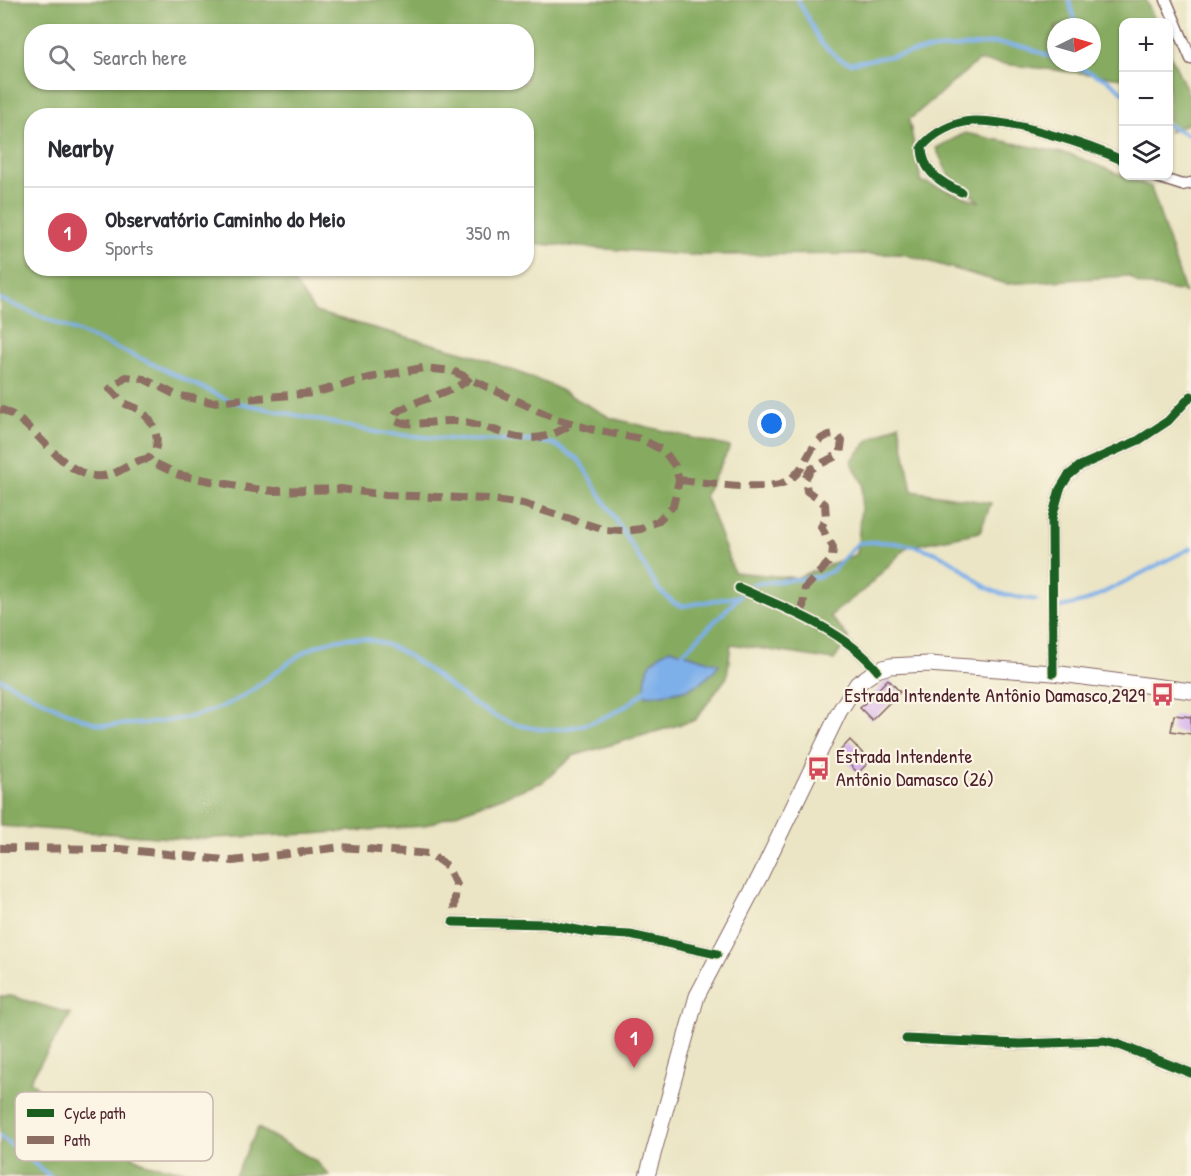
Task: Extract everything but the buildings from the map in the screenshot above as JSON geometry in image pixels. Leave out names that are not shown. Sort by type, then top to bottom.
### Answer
[{"type":"main road","points":[[647,1176],[689,1021],[717,954],[755,886],[848,697],[857,684],[877,670],[897,665],[928,664],[1053,673],[1191,691]]},
{"type":"street","points":[[1166,0],[1191,59]]},
{"type":"street","points":[[961,192],[942,183],[931,172],[922,158],[922,147],[929,138],[949,127],[972,121],[1012,126],[1077,143],[1119,159]]},
{"type":"street","points":[[1166,180],[1182,185],[1191,183]]},
{"type":"street","points":[[1053,673],[1052,518],[1060,489],[1068,476],[1080,466],[1139,440],[1168,421],[1191,396]]},
{"type":"street","points":[[739,588],[838,637],[865,656],[877,670]]},
{"type":"street","points":[[453,922],[546,924],[593,933],[630,935],[717,954]]},
{"type":"street","points":[[906,1039],[1020,1044],[1104,1041],[1127,1047],[1191,1073]]},
{"type":"green space","points":[[0,0],[1146,0],[1154,18],[1119,18],[1119,78],[1072,72],[1101,72],[1101,18],[1047,18],[1047,69],[978,61],[909,120],[921,181],[980,202],[948,174],[936,148],[965,133],[1072,155],[1119,174],[1119,180],[1134,180],[1151,187],[1185,292],[1139,284],[1129,276],[1006,284],[903,254],[687,255],[534,244],[534,108],[24,108],[24,276],[290,276],[315,312],[470,354],[551,385],[611,418],[730,447],[705,495],[734,572],[796,578],[857,554],[863,484],[851,461],[869,440],[899,424],[912,491],[991,503],[980,532],[907,547],[866,588],[830,616],[849,638],[834,660],[731,644],[727,677],[695,720],[573,756],[543,782],[423,826],[311,834],[186,839],[0,826]]},
{"type":"green space","points":[[1173,61],[1191,99],[1191,122],[1173,130]]},
{"type":"green space","points":[[0,996],[11,996],[71,1014],[30,1080],[42,1092],[15,1092],[15,1161],[141,1161],[147,1164],[215,1176],[0,1176]]},
{"type":"green space","points":[[258,1128],[316,1161],[330,1176],[235,1176]]},
{"type":"water","points":[[670,649],[719,664],[704,680],[687,689],[646,696],[646,674],[652,662]]},
{"type":"waterway","points":[[798,0],[821,43],[838,58],[850,63],[927,50],[996,43],[1026,47],[1047,55]]},
{"type":"waterway","points":[[1069,0],[1074,18]]},
{"type":"waterway","points":[[1089,72],[1108,80],[1119,89]]},
{"type":"waterway","points":[[1170,126],[1191,136]]},
{"type":"waterway","points":[[0,299],[142,359],[230,401],[380,433],[460,440],[536,441],[554,444],[579,460],[659,590],[674,603],[683,606],[740,596]]},
{"type":"waterway","points":[[753,584],[818,577],[832,571],[858,543],[881,542],[904,544],[938,554],[992,590],[1010,596],[1036,600]]},
{"type":"waterway","points":[[1061,607],[1087,601],[1191,548]]},
{"type":"waterway","points":[[681,655],[739,597]]},
{"type":"waterway","points":[[0,679],[66,712],[104,725],[164,721],[212,711],[227,705],[310,649],[335,640],[349,638],[377,641],[403,652],[475,705],[502,720],[533,728],[568,728],[589,723],[621,709],[648,688]]},
{"type":"waterway","points":[[0,1136],[15,1148]]},
{"type":"waterway","points":[[31,1161],[50,1176]]},
{"type":"marked path","points":[[0,409],[27,426],[66,463],[80,472],[96,476],[112,474],[146,459],[179,475],[254,489],[274,491],[341,489],[386,495],[487,499],[523,504],[605,530],[641,529],[658,521],[673,506],[679,480],[675,466],[664,451],[641,439],[590,429],[554,418],[453,371],[423,368],[369,378],[313,393],[212,402],[176,395],[144,379],[126,377],[110,389],[124,403],[141,411],[151,422],[157,442],[152,454],[146,459]]},
{"type":"marked path","points":[[470,377],[455,388],[396,413],[395,420],[416,424],[448,421],[471,423],[525,438],[554,433],[571,424]]},
{"type":"marked path","points":[[679,480],[749,486],[776,485],[793,477],[800,470],[813,447],[826,436],[835,434],[842,441],[840,454],[811,469],[805,479],[807,491],[825,504],[826,518],[821,527],[833,547],[832,559],[805,588],[802,617]]},
{"type":"marked path","points":[[0,848],[120,849],[233,861],[341,847],[430,854],[447,866],[456,885],[453,922]]},
{"type":"cycle path","points":[[961,192],[946,185],[934,175],[925,163],[922,147],[944,129],[966,122],[989,121],[1008,124],[1071,141],[1119,159]]},
{"type":"cycle path","points":[[1053,673],[1052,518],[1060,489],[1068,476],[1080,466],[1139,440],[1168,421],[1191,396]]},
{"type":"cycle path","points":[[739,588],[794,612],[831,632],[848,643],[877,670]]},
{"type":"cycle path","points":[[453,922],[546,924],[593,933],[630,935],[717,954]]},
{"type":"cycle path","points":[[906,1039],[1020,1044],[1104,1041],[1191,1073]]},
{"type":"place","name":"Estrada Intendente Antônio Damasco,2929","points":[[1163,695]]},
{"type":"place","name":"Estrada Intendente Antônio Damasco (26)","points":[[818,768]]},
{"type":"place","name":"Observatório Caminho do Meio","points":[[634,1068]]}]
